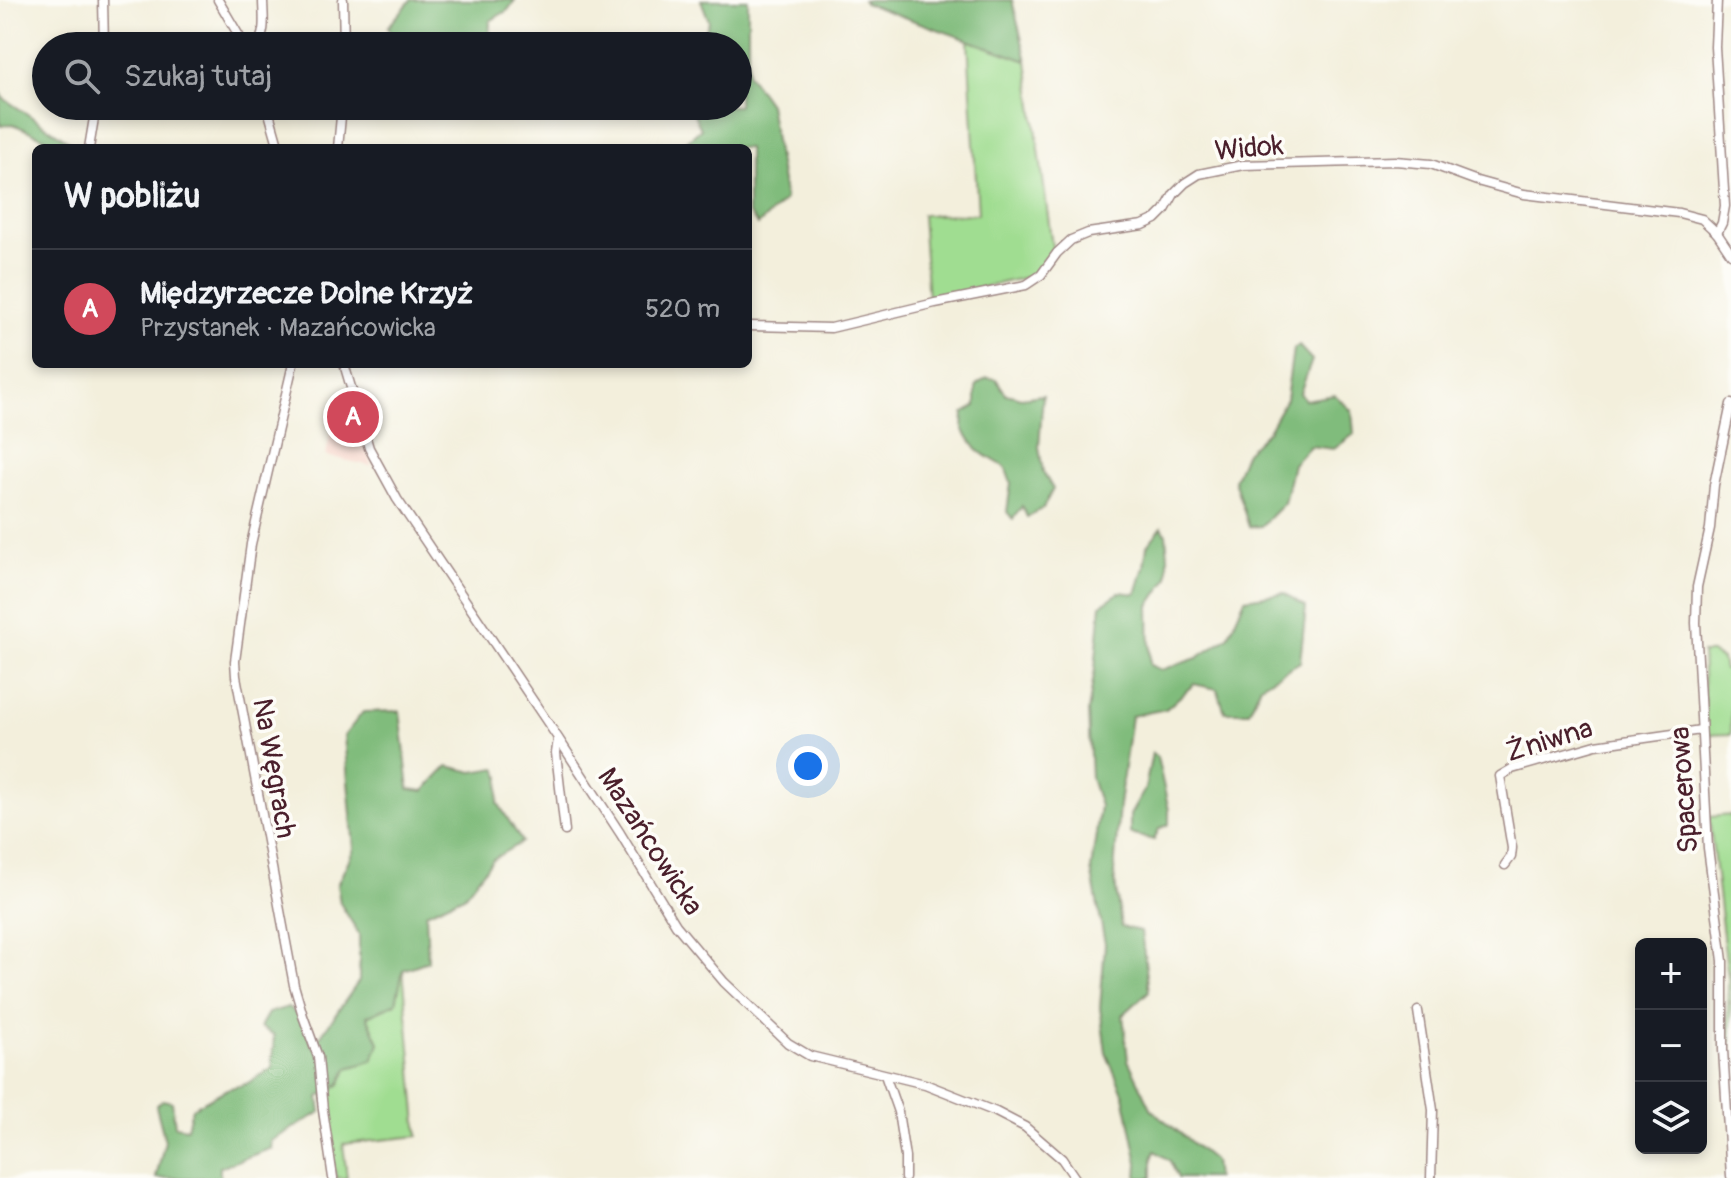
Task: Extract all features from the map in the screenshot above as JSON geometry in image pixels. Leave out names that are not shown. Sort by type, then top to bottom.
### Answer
[{"type":"street","points":[[103,0],[104,32]]},
{"type":"street","points":[[218,0],[237,32]]},
{"type":"street","points":[[263,0],[263,32]]},
{"type":"street","points":[[343,0],[344,32]]},
{"type":"street","points":[[1717,0],[1715,47],[1725,206],[1717,233]]},
{"type":"street","points":[[90,144],[94,120]]},
{"type":"street","points":[[271,120],[278,144]]},
{"type":"street","points":[[338,144],[341,120]]},
{"type":"street","name":"Widok","points":[[752,326],[831,328],[1026,285],[1041,275],[1071,240],[1088,233],[1143,225],[1156,219],[1174,194],[1199,174],[1243,165],[1395,161],[1431,164],[1524,194],[1679,213],[1702,219],[1717,233],[1731,254]]},
{"type":"street","name":"Na Węgrach","points":[[292,368],[251,544],[235,661],[286,948],[303,1016],[318,1057],[333,1178]]},
{"type":"street","name":"Mazańcowicka","points":[[345,368],[369,448],[397,499],[558,738],[676,925],[724,982],[788,1043],[810,1056],[925,1084],[996,1112],[1025,1127],[1062,1159],[1075,1178]]},
{"type":"street","name":"Spacerowa","points":[[1731,404],[1697,587],[1696,623],[1708,848],[1723,961],[1723,1050],[1731,1176]]},
{"type":"street","name":"Żniwna","points":[[1505,865],[1511,857],[1512,848],[1500,776],[1512,769],[1596,745],[1701,730]]},
{"type":"street","points":[[558,738],[556,753],[565,831]]},
{"type":"street","points":[[1418,1011],[1433,1110],[1431,1178]]},
{"type":"street","points":[[885,1075],[898,1112],[905,1178]]},
{"type":"shaded area","points":[[332,423],[359,430],[372,466],[326,456]]},
{"type":"green space","points":[[411,0],[515,0],[508,10],[490,21],[489,32],[391,32],[388,27]]},
{"type":"green space","points":[[701,0],[748,0],[748,32],[705,32],[709,21]]},
{"type":"green space","points":[[863,0],[1012,0],[1027,61],[864,3]]},
{"type":"green space","points":[[968,40],[1027,61],[1053,253],[1031,276],[928,300],[922,215],[978,214]]},
{"type":"green space","points":[[752,80],[769,104],[785,200],[758,225],[752,218],[752,144],[684,144],[701,129],[697,120],[752,120]]},
{"type":"green space","points":[[0,89],[3,98],[32,120],[73,144],[58,144],[13,124],[0,126]]},
{"type":"green space","points":[[1299,346],[1312,360],[1300,393],[1305,400],[1335,395],[1352,411],[1354,434],[1334,449],[1310,446],[1293,464],[1284,503],[1261,526],[1249,527],[1234,480],[1246,452],[1268,431],[1286,399],[1293,349]]},
{"type":"green space","points":[[987,378],[996,379],[1006,394],[1021,398],[1043,395],[1039,447],[1043,472],[1053,489],[1043,508],[1027,517],[1022,506],[1013,519],[1007,512],[1011,483],[1005,467],[978,451],[963,430],[964,413],[976,406],[976,385]]},
{"type":"green space","points":[[1162,527],[1166,534],[1168,578],[1149,606],[1150,665],[1161,670],[1197,658],[1228,637],[1245,599],[1284,593],[1306,607],[1300,662],[1261,685],[1249,712],[1225,712],[1217,689],[1194,684],[1166,709],[1131,716],[1114,873],[1121,927],[1141,931],[1149,991],[1123,1015],[1128,1060],[1152,1110],[1214,1161],[1216,1178],[1178,1178],[1170,1161],[1155,1151],[1152,1178],[1137,1178],[1138,1163],[1124,1095],[1106,1053],[1100,1008],[1105,944],[1091,869],[1100,806],[1091,778],[1088,711],[1101,605],[1120,592],[1136,594],[1147,546]]},
{"type":"green space","points":[[1702,653],[1711,653],[1722,659],[1724,670],[1731,670],[1731,734],[1706,735]]},
{"type":"green space","points":[[400,711],[409,789],[424,791],[448,766],[473,772],[496,768],[500,777],[498,803],[522,842],[493,859],[464,896],[426,913],[428,961],[403,970],[396,1003],[367,1016],[379,1043],[372,1061],[348,1068],[340,1084],[319,1097],[321,1112],[271,1141],[272,1148],[220,1167],[220,1178],[156,1178],[165,1141],[156,1106],[163,1100],[172,1102],[175,1126],[187,1128],[192,1108],[227,1089],[246,1084],[272,1068],[274,1035],[260,1027],[268,1013],[288,1007],[301,1017],[313,1047],[359,981],[359,934],[340,903],[337,885],[354,849],[344,736],[363,712]]},
{"type":"green space","points":[[1152,753],[1157,757],[1169,810],[1169,824],[1159,829],[1154,840],[1130,834],[1130,815],[1145,789]]},
{"type":"green space","points":[[1731,815],[1731,1119],[1727,1044],[1728,978],[1709,817]]},
{"type":"green space","points":[[403,970],[418,1136],[343,1144],[347,1178],[336,1178],[324,1095],[340,1084],[348,1067],[379,1043],[367,1016]]},
{"type":"place","name":"Międzyrzecze Dolne Krzyż","points":[[353,417]]}]
